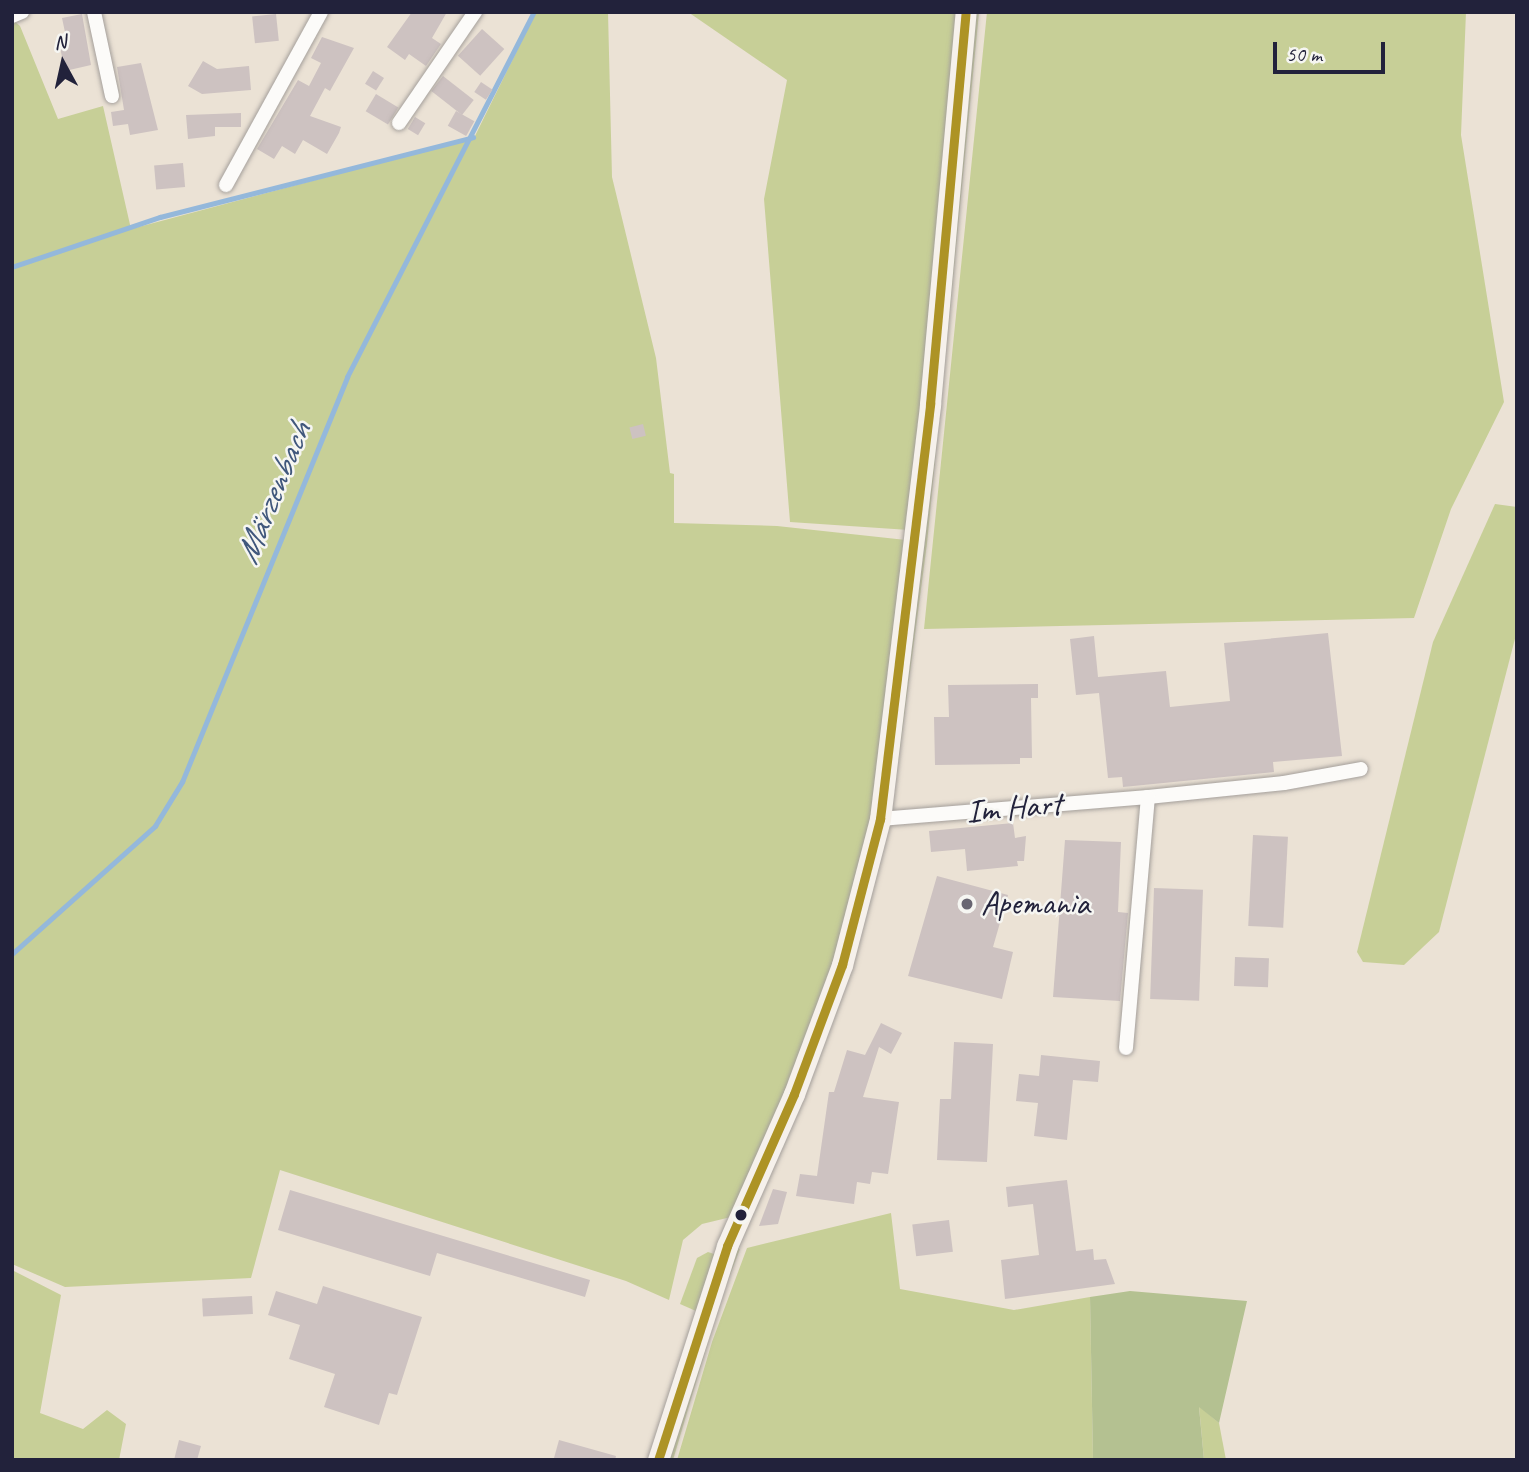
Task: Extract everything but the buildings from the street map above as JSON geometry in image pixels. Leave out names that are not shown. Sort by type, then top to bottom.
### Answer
[{"type":"street","points":[[12,16],[22,12]]},
{"type":"street","points":[[94,12],[112,96]]},
{"type":"street","points":[[226,185],[321,12]]},
{"type":"street","points":[[399,123],[475,12]]},
{"type":"street","points":[[658,1460],[723,1257],[794,1094],[842,965],[880,819],[929,404],[967,12]]},
{"type":"street","name":"Im Hart","points":[[880,819],[1284,783],[1361,769]]},
{"type":"street","points":[[1126,1048],[1148,797]]},
{"type":"green space","points":[[536,12],[608,12],[612,177],[656,358],[670,473],[674,474],[674,523],[777,526],[906,540],[875,818],[833,966],[788,1092],[731,1217],[702,1224],[683,1240],[669,1300],[626,1281],[280,1170],[251,1278],[65,1287],[12,1264],[12,19],[20,26],[58,119],[103,106],[131,229],[474,138]]},
{"type":"green space","points":[[688,12],[962,12],[909,530],[790,522],[764,199],[787,80]]},
{"type":"green space","points":[[971,12],[979,12],[927,543],[897,771],[891,770]]},
{"type":"green space","points":[[987,12],[1466,12],[1461,135],[1504,402],[1451,509],[1414,618],[924,629]]},
{"type":"green space","points":[[1495,504],[1517,507],[1517,631],[1439,932],[1404,965],[1363,962],[1357,952],[1433,642]]},
{"type":"green space","points":[[891,1213],[900,1289],[1014,1310],[1090,1297],[1093,1460],[677,1460],[712,1342],[747,1248]]},
{"type":"green space","points":[[740,1249],[720,1301],[673,1460],[664,1460],[731,1250]]},
{"type":"green space","points":[[708,1252],[717,1255],[696,1311],[680,1304],[697,1258]]},
{"type":"green space","points":[[12,1270],[61,1295],[40,1413],[83,1429],[107,1410],[126,1424],[119,1460],[12,1460]]},
{"type":"green space","points":[[1130,1291],[1247,1301],[1219,1423],[1199,1407],[1204,1460],[1093,1460],[1090,1297]]},
{"type":"green space","points":[[1199,1406],[1219,1423],[1226,1460],[1204,1460]]},
{"type":"waterway","name":"Märzenbach","points":[[12,954],[155,826],[182,782],[347,377],[534,12]]},
{"type":"waterway","points":[[12,267],[160,217],[473,137]]},
{"type":"transit line","points":[[658,1460],[727,1246],[794,1094],[842,965],[880,819],[930,404],[966,12]]},
{"type":"place","name":"Apemania","points":[[967,904]]}]
